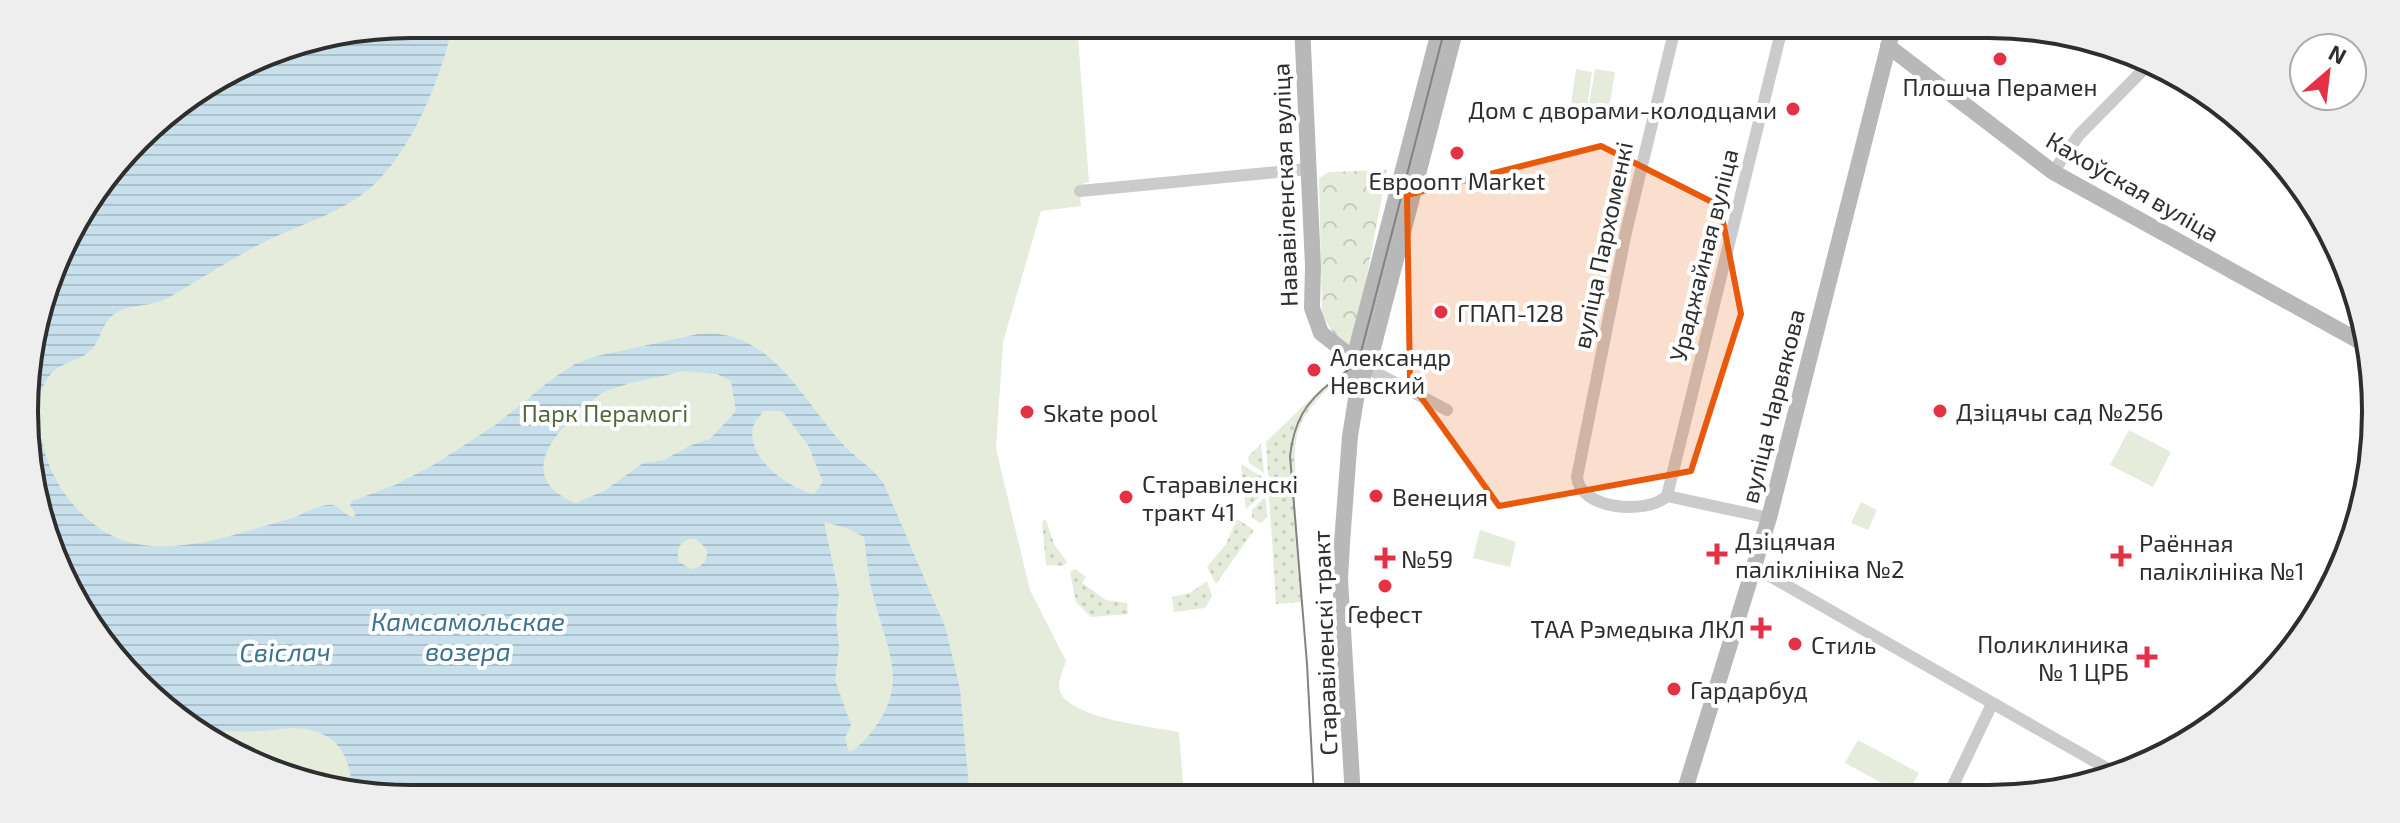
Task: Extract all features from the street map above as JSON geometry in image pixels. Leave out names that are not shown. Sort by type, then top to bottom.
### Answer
[{"type":"main road","name":"Нававіленская вуліца","points":[[1303,38],[1314,318],[1327,339],[1360,363]]},
{"type":"main road","name":"Старавіленскі тракт","points":[[1360,363],[1438,38]]},
{"type":"main road","name":"Старавіленскі тракт","points":[[1352,785],[1340,579],[1350,436],[1357,393],[1353,372],[1360,363],[1453,38]]},
{"type":"main road","name":"вуліца Чарвякова","points":[[1686,785],[1769,518],[1890,38]]},
{"type":"main road","name":"Кахоўская вуліца","points":[[1888,46],[2053,172],[2354,337]]},
{"type":"street","name":"вуліца Пархоменкі","points":[[1667,496],[1649,507],[1605,503],[1584,492],[1578,485],[1577,477],[1626,228],[1673,38]]},
{"type":"street","name":"Ураджайная вуліца","points":[[1667,496],[1780,38]]},
{"type":"street","points":[[2053,172],[2079,135],[2142,71]]},
{"type":"street","points":[[1080,191],[1308,169]]},
{"type":"street","points":[[1360,363],[1447,410]]},
{"type":"street","points":[[1667,496],[1769,518]]},
{"type":"street","points":[[1754,567],[2104,767]]},
{"type":"street","points":[[1953,785],[1992,704]]},
{"type":"highlighted area","points":[[1601,146],[1720,206],[1741,314],[1691,471],[1499,506],[1410,382],[1407,195]]},
{"type":"green space","name":"Парк Перамогі","points":[[412,38],[1078,38],[1089,182],[1084,183],[1080,191],[1081,206],[1041,211],[1003,342],[996,449],[1030,590],[1066,661],[1059,683],[1063,697],[1074,706],[1110,719],[1179,732],[1183,785],[412,785],[339,778],[269,757],[204,722],[147,676],[101,619],[66,554],[45,484],[38,412],[45,339],[66,269],[88,225],[115,184],[147,147],[184,115],[225,88],[269,66],[339,45]]},
{"type":"green space","points":[[1576,69],[1592,72],[1587,108],[1571,105]]},
{"type":"green space","points":[[1595,69],[1615,72],[1608,114],[1588,111]]},
{"type":"green space","points":[[1387,170],[1356,333],[1350,345],[1334,334],[1322,315],[1319,178],[1329,172]]},
{"type":"green space","points":[[1331,382],[1332,385],[1311,407],[1300,427],[1295,449],[1296,479],[1273,480],[1268,475],[1266,442]]},
{"type":"green space","points":[[2129,430],[2171,452],[2153,487],[2110,465]]},
{"type":"green space","points":[[1261,444],[1264,473],[1249,463],[1248,457]]},
{"type":"green space","points":[[1241,466],[1262,477],[1263,494],[1246,509]]},
{"type":"green space","points":[[1294,488],[1302,602],[1276,604],[1269,494],[1275,489]]},
{"type":"green space","points":[[1264,498],[1267,517],[1261,523],[1252,518],[1252,510]]},
{"type":"green space","points":[[1861,502],[1877,510],[1868,530],[1851,523]]},
{"type":"green space","points":[[1237,519],[1254,530],[1216,584],[1207,567],[1226,544]]},
{"type":"green space","points":[[1046,520],[1054,544],[1067,562],[1063,566],[1046,565],[1042,521]]},
{"type":"green space","points":[[1480,530],[1516,542],[1510,567],[1473,558]]},
{"type":"green space","points":[[1075,569],[1086,577],[1082,583],[1106,600],[1127,603],[1128,614],[1091,617],[1076,602],[1070,572]]},
{"type":"green space","points":[[1207,581],[1212,596],[1205,608],[1174,612],[1172,597],[1190,593]]},
{"type":"green space","points":[[1858,740],[1919,773],[1912,785],[1886,785],[1845,763]]},
{"type":"water","name":"Камсамольскае возера","points":[[449,38],[423,113],[399,155],[369,189],[332,212],[258,245],[166,299],[114,314],[106,322],[92,349],[59,367],[47,379],[39,403],[42,443],[56,480],[72,504],[93,524],[118,539],[152,546],[213,540],[327,505],[335,506],[353,517],[356,514],[350,506],[352,501],[395,485],[435,464],[494,426],[575,364],[597,356],[698,334],[723,334],[744,341],[781,368],[840,441],[884,484],[946,629],[960,689],[969,785],[387,784],[351,780],[348,764],[337,744],[318,732],[291,728],[219,731],[184,708],[147,676],[101,619],[66,554],[45,484],[38,412],[41,363],[58,291],[88,225],[115,184],[147,147],[204,101],[269,66],[315,51],[363,41]],"holes":[[[684,371],[717,374],[731,381],[736,411],[710,439],[664,460],[643,463],[604,491],[575,503],[558,493],[548,482],[544,470],[550,445],[596,397],[634,382]],[[764,411],[782,411],[808,445],[823,482],[814,494],[781,478],[762,460],[756,450],[753,427]],[[824,522],[847,528],[864,537],[870,583],[892,664],[891,695],[885,711],[867,738],[849,752],[845,738],[851,725],[835,680],[839,648],[836,617],[839,594]],[[696,539],[707,549],[705,561],[691,569],[679,562],[678,554],[682,543]]]},
{"type":"tram line","points":[[1313,785],[1290,456],[1292,444],[1298,423],[1308,405],[1352,367],[1360,356],[1442,38]]},
{"type":"place","name":"Плошча Перамен","points":[[2000,59]]},
{"type":"place","name":"Дом с дворами-колодцами","points":[[1793,109]]},
{"type":"place","name":"Евроопт Market","points":[[1457,153]]},
{"type":"place","name":"ГПАП-128","points":[[1441,312]]},
{"type":"place","name":"Александр Невский","points":[[1314,370]]},
{"type":"place","name":"Дзіцячы сад №256","points":[[1940,411]]},
{"type":"place","name":"Skate pool","points":[[1027,412]]},
{"type":"place","name":"Венеция","points":[[1376,496]]},
{"type":"place","name":"Старавіленскі тракт 41","points":[[1126,497]]},
{"type":"place","name":"Дзіцячая паліклініка №2","points":[[1717,554]]},
{"type":"place","name":"Раённая паліклініка №1","points":[[2121,556]]},
{"type":"place","name":"№59","points":[[1385,558]]},
{"type":"place","name":"Гефест","points":[[1385,586]]},
{"type":"place","name":"ТАА Рэмедыка ЛКЛ","points":[[1761,628]]},
{"type":"place","name":"Стиль","points":[[1795,644]]},
{"type":"place","name":"Поликлиника № 1 ЦРБ","points":[[2147,657]]},
{"type":"place","name":"Гардарбуд","points":[[1674,689]]},
{"type":"water label","name":"Свіслач","points":[[285,651]]}]
